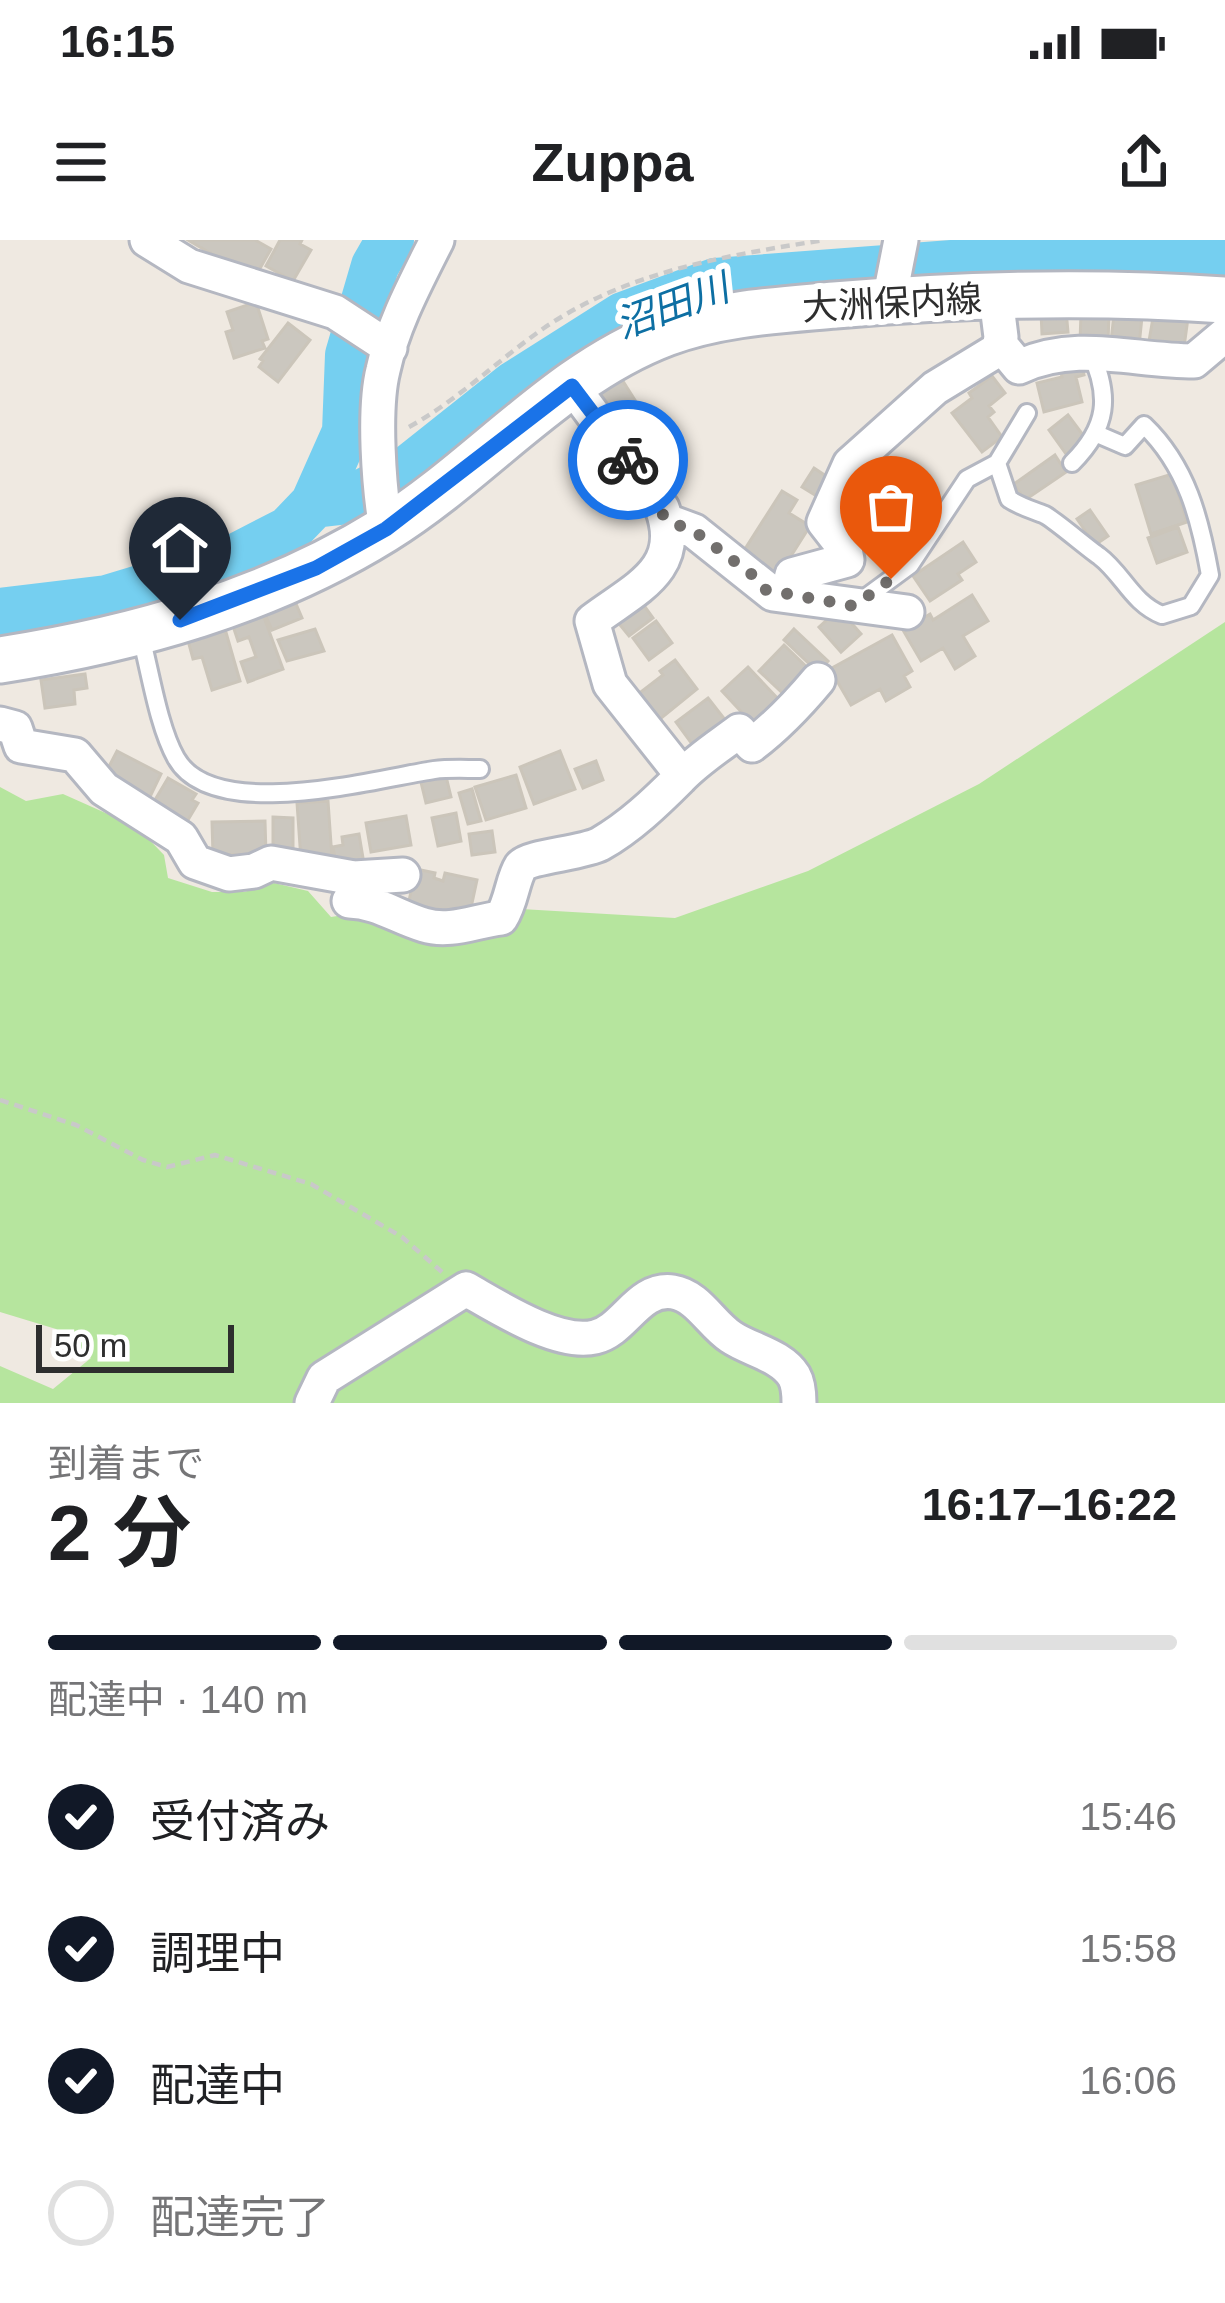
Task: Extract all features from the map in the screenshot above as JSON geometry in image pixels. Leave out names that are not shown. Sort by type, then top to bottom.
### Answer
[{"type":"main road","name":"大洲保内線","points":[[0,660],[140,633],[220,608],[316,568],[572,386],[624,352],[668,332],[723,318],[891,293],[996,297],[1127,293],[1225,300]]},
{"type":"street","points":[[147,240],[189,266],[335,312],[390,348]]},
{"type":"street","points":[[385,521],[382,373],[404,305],[437,240]]},
{"type":"street","points":[[891,293],[901,240]]},
{"type":"street","points":[[787,595],[792,575],[847,560],[845,549],[824,523],[850,464],[935,388],[999,349],[996,297]]},
{"type":"street","points":[[1000,344],[1019,367],[1090,350],[1194,361],[1225,335]]},
{"type":"street","points":[[572,386],[651,492],[667,521],[667,555],[650,579],[592,621],[610,684],[682,775]]},
{"type":"street","points":[[667,521],[694,531],[766,590],[907,612]]},
{"type":"street","points":[[349,901],[388,908],[425,926],[451,928],[501,918],[511,902],[521,865],[530,858],[566,856],[599,844],[663,797],[682,775],[739,730],[752,745],[818,680]]},
{"type":"street","points":[[0,724],[15,728],[21,746],[75,755],[104,789],[170,829],[187,843],[195,862],[217,871],[254,871],[271,863],[354,878],[403,874]]},
{"type":"street","points":[[312,1403],[324,1378],[466,1289],[525,1322],[574,1338],[598,1337],[655,1292],[677,1292],[699,1305],[736,1340],[777,1360],[795,1377],[799,1403]]},
{"type":"lane","points":[[1072,463],[1097,434],[1103,412],[1102,378],[1090,350]]},
{"type":"lane","points":[[854,606],[910,565],[967,479],[998,463],[1027,413]]},
{"type":"lane","points":[[998,463],[1010,500],[1048,517],[1103,559],[1150,610],[1162,615],[1191,606],[1210,575],[1190,489],[1144,425],[1124,446],[1097,434]]},
{"type":"lane","points":[[140,633],[177,760],[193,777],[212,785],[286,794],[441,769],[480,769]]},
{"type":"path","points":[[380,443],[431,415],[544,328],[592,299],[689,264],[824,240]]},
{"type":"path","points":[[0,1100],[76,1126],[167,1167],[215,1154],[311,1184],[402,1238],[466,1289]]},
{"type":"green space","points":[[1225,622],[1225,1403],[0,1403],[0,1366],[53,1389],[91,1358],[56,1329],[0,1312],[0,787],[26,801],[63,794],[137,827],[164,855],[168,878],[212,892],[244,892],[274,883],[308,891],[331,917],[363,912],[521,909],[675,918],[808,871],[979,784]]},
{"type":"building","points":[[188,240],[255,240],[271,249],[254,279]]},
{"type":"building","points":[[280,240],[302,240],[300,244],[311,250],[293,281],[266,266]]},
{"type":"building","points":[[256,302],[268,339],[262,341],[265,348],[234,358],[226,332],[233,330],[227,312]]},
{"type":"building","points":[[1066,310],[1068,332],[1042,334],[1041,312]]},
{"type":"building","points":[[1154,312],[1188,318],[1184,347],[1149,341]]},
{"type":"building","points":[[1081,314],[1109,315],[1108,342],[1080,341]]},
{"type":"building","points":[[1114,314],[1142,317],[1139,346],[1111,342]]},
{"type":"building","points":[[288,323],[310,340],[278,382],[259,367],[260,359]]},
{"type":"building","points":[[1080,358],[1084,375],[1076,377],[1082,402],[1044,412],[1037,383],[1062,377],[1059,364]]},
{"type":"building","points":[[992,376],[1005,393],[989,406],[994,412],[988,417],[1002,437],[982,452],[952,413]]},
{"type":"building","points":[[621,378],[659,438],[635,455],[600,393]]},
{"type":"building","points":[[1068,415],[1086,439],[1066,454],[1049,430]]},
{"type":"building","points":[[1055,455],[1066,472],[1025,500],[1014,484]]},
{"type":"building","points":[[814,468],[835,482],[823,500],[802,487]]},
{"type":"building","points":[[1172,474],[1187,522],[1151,534],[1136,485]]},
{"type":"building","points":[[782,491],[797,500],[789,513],[810,526],[779,575],[743,552]]},
{"type":"building","points":[[1090,510],[1108,536],[1095,545],[1077,519]]},
{"type":"building","points":[[1178,527],[1187,552],[1157,563],[1148,538]]},
{"type":"building","points":[[963,542],[976,562],[958,574],[962,580],[930,601],[913,576]]},
{"type":"building","points":[[291,592],[302,618],[272,630],[261,605]]},
{"type":"building","points":[[972,595],[988,621],[963,636],[975,656],[955,669],[943,648],[921,661],[903,630],[930,614],[933,620]]},
{"type":"building","points":[[637,596],[653,618],[629,636],[612,615]]},
{"type":"building","points":[[261,609],[283,669],[248,682],[241,662],[256,657],[249,637],[238,641],[231,620]]},
{"type":"building","points":[[839,609],[861,634],[841,652],[819,627]]},
{"type":"building","points":[[656,621],[672,643],[649,660],[633,638]]},
{"type":"building","points":[[223,622],[240,681],[212,690],[202,657],[193,659],[186,633]]},
{"type":"building","points":[[315,629],[324,651],[287,661],[278,640]]},
{"type":"building","points":[[794,629],[828,661],[818,672],[784,640]]},
{"type":"building","points":[[892,635],[912,671],[904,676],[910,687],[886,701],[880,689],[851,705],[830,669]]},
{"type":"building","points":[[784,645],[815,675],[791,701],[759,671]]},
{"type":"building","points":[[675,660],[697,689],[654,724],[633,698]]},
{"type":"building","points":[[748,667],[782,703],[753,736],[747,718],[722,691]]},
{"type":"building","points":[[85,674],[87,688],[74,690],[75,704],[45,708],[41,680]]},
{"type":"building","points":[[708,698],[733,730],[700,755],[676,722]]},
{"type":"building","points":[[117,751],[161,774],[148,801],[103,778]]},
{"type":"building","points":[[560,751],[575,789],[534,804],[520,767]]},
{"type":"building","points":[[596,761],[603,780],[583,788],[575,769]]},
{"type":"building","points":[[445,772],[451,797],[426,803],[420,778]]},
{"type":"building","points":[[516,775],[526,808],[486,820],[475,787]]},
{"type":"building","points":[[168,778],[196,794],[192,800],[198,803],[185,825],[152,805]]},
{"type":"building","points":[[472,789],[481,821],[468,824],[459,793]]},
{"type":"building","points":[[328,801],[332,858],[301,860],[297,803]]},
{"type":"building","points":[[456,813],[461,841],[438,846],[432,818]]},
{"type":"building","points":[[406,816],[411,845],[371,852],[366,823]]},
{"type":"building","points":[[273,817],[293,818],[293,849],[273,848]]},
{"type":"building","points":[[265,821],[266,854],[213,855],[212,822]]},
{"type":"building","points":[[492,831],[495,852],[472,855],[469,834]]},
{"type":"building","points":[[359,834],[364,864],[337,868],[333,847],[343,845],[342,837]]},
{"type":"building","points":[[416,869],[435,873],[434,878],[443,881],[445,873],[477,880],[469,917],[407,910]]},
{"type":"waterway","points":[[0,612],[107,599],[223,564],[289,530],[314,504],[346,432],[349,355],[375,266],[390,240]]},
{"type":"waterway","name":"沼田川","points":[[314,504],[349,500],[407,470],[514,385],[623,316],[715,282],[1043,257],[1225,261]]},
{"type":"way so far","points":[[628,460],[667,521],[694,531],[773,594],[854,606],[891,579]]},
{"type":"route","points":[[180,620],[316,568],[386,529],[572,386],[628,460]]}]
